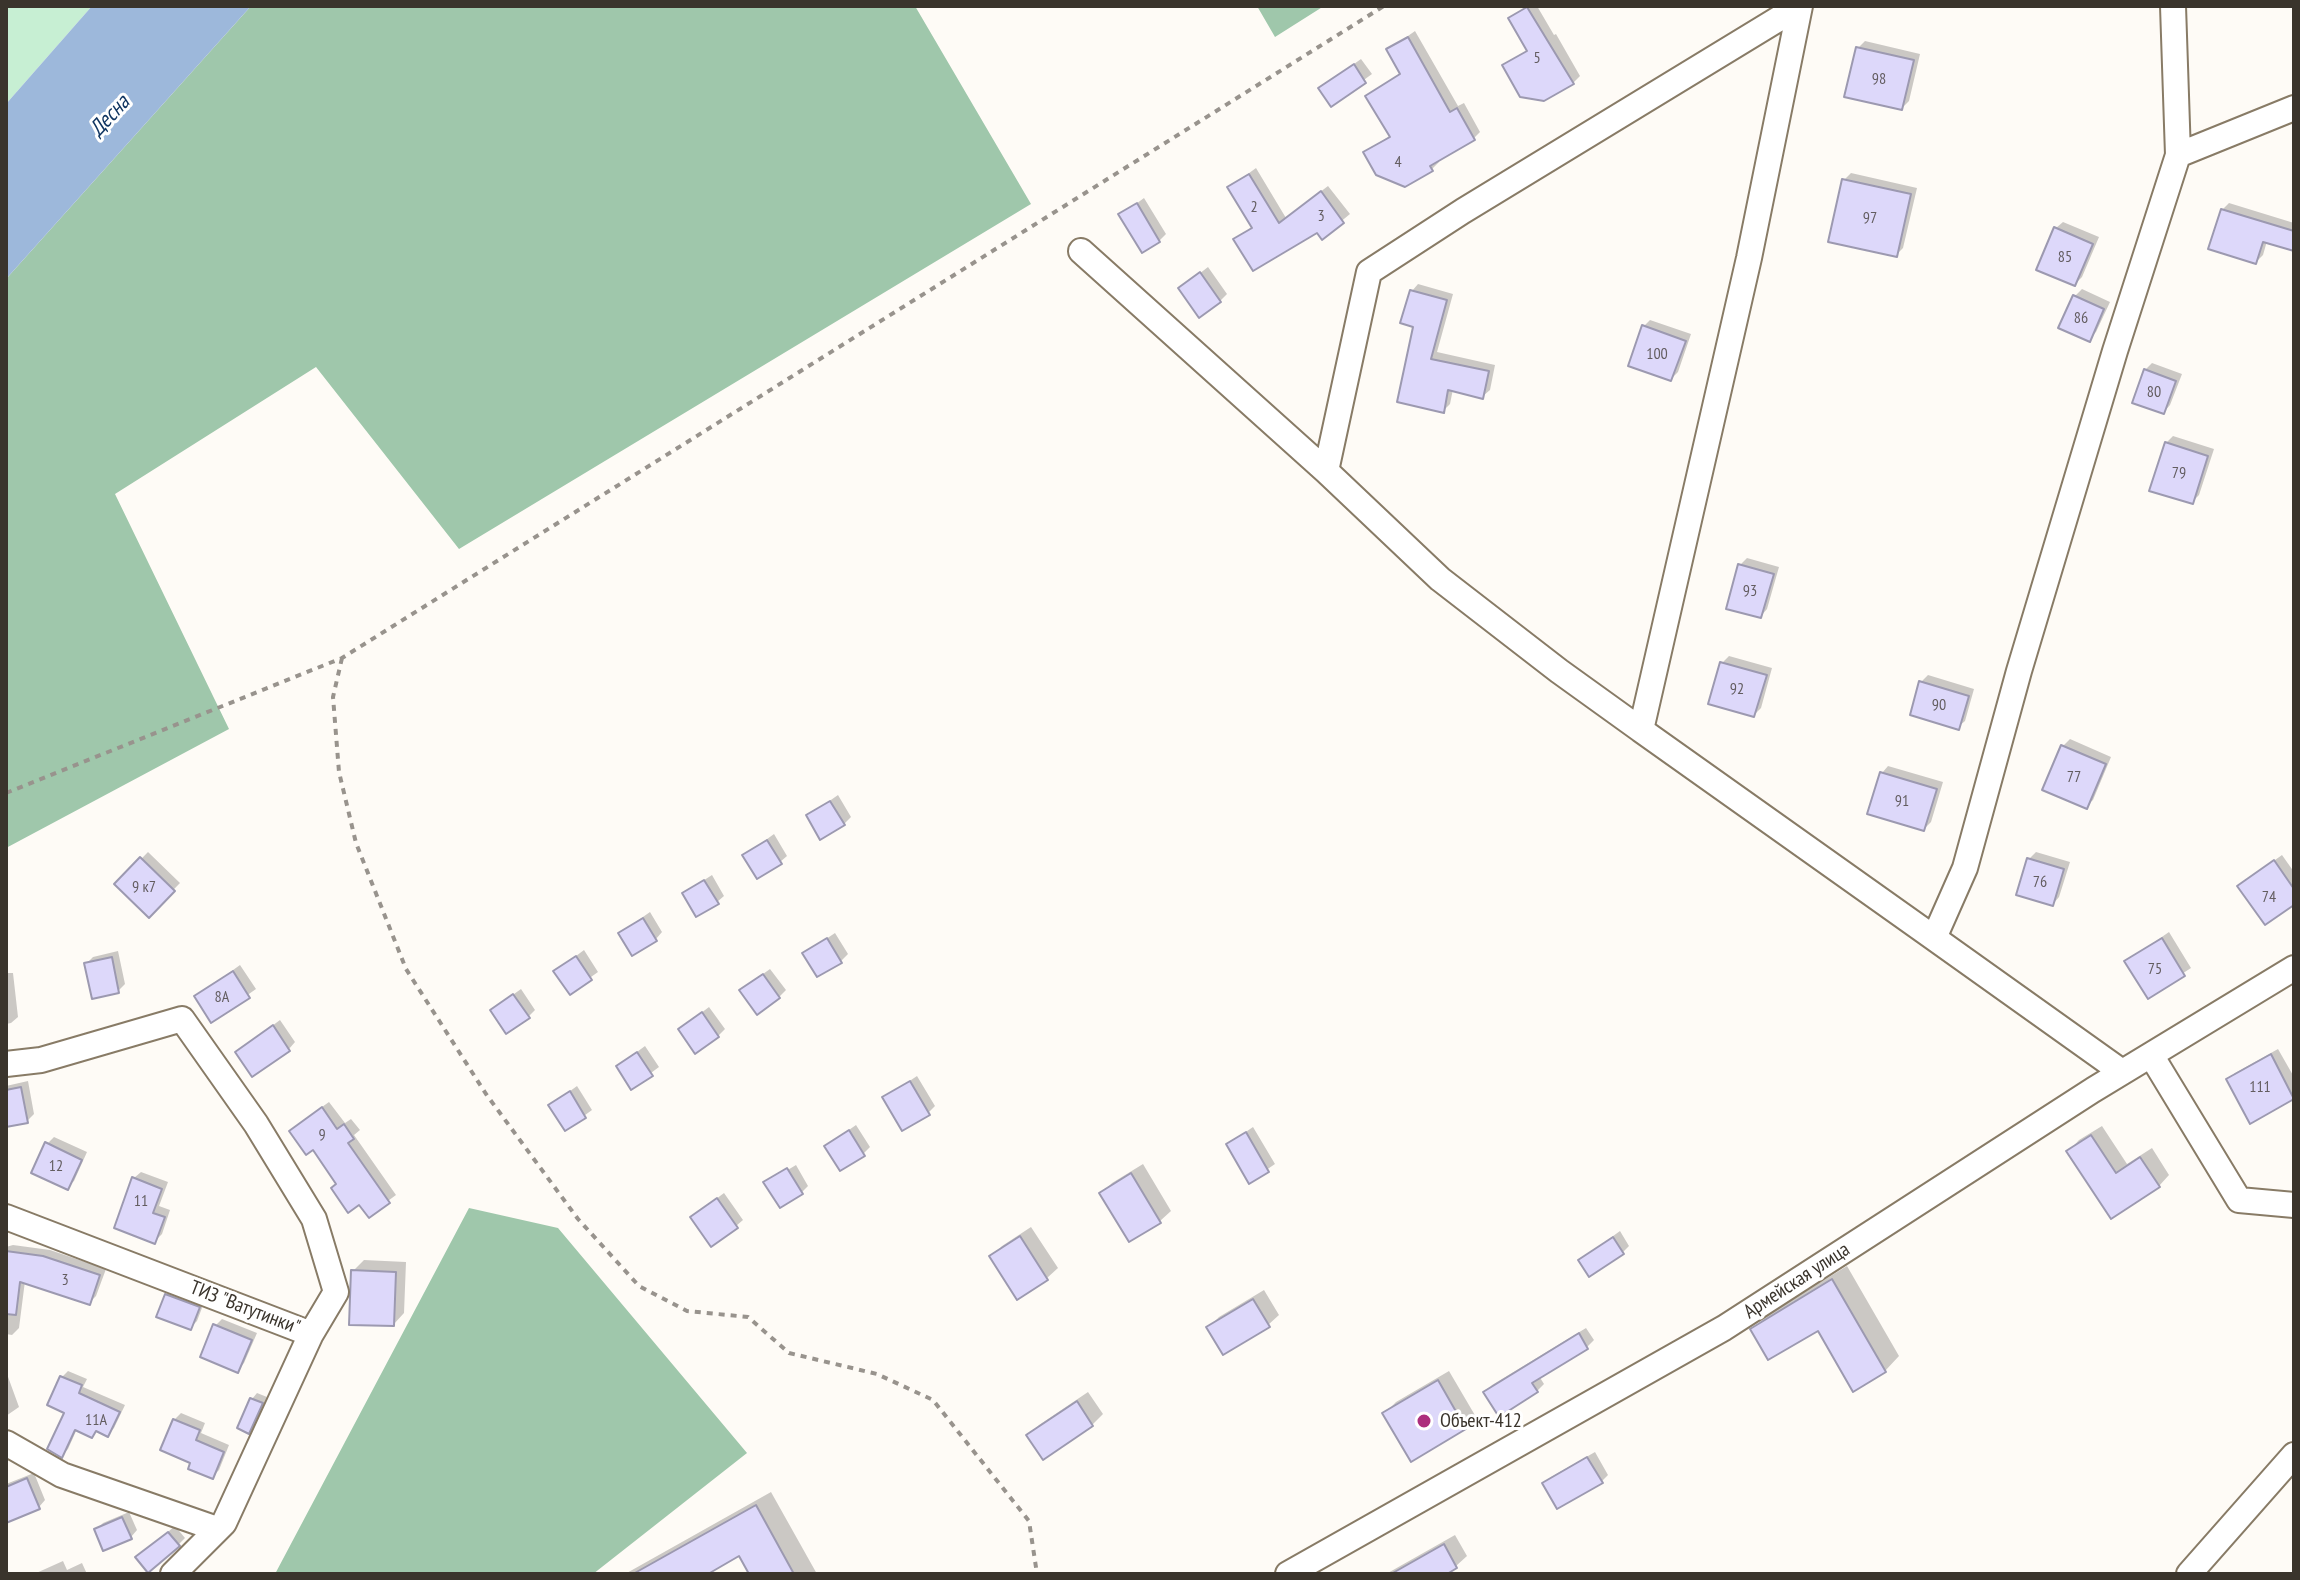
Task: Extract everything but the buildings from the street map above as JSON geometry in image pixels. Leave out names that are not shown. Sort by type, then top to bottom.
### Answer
[{"type":"street","points":[[1326,471],[1369,272],[1799,6]]},
{"type":"street","points":[[1641,730],[1749,258],[1799,6]]},
{"type":"street","points":[[1934,938],[1965,868],[2019,671],[2115,351],[2178,155],[2173,6]]},
{"type":"street","points":[[2178,155],[2294,108]]},
{"type":"street","points":[[1081,251],[1326,471],[1440,579],[1559,671],[2122,1072]]},
{"type":"street","name":"Армейская улица","points":[[1288,1574],[1724,1328],[2122,1072],[2294,968]]},
{"type":"street","points":[[6,1064],[41,1060],[182,1019],[256,1124],[314,1219],[336,1292],[311,1334]]},
{"type":"street","points":[[2151,1055],[2239,1200],[2294,1205]]},
{"type":"street","name":"ТИЗ \"Ватутинки\"","points":[[6,1217],[311,1334],[224,1523],[173,1574]]},
{"type":"street","points":[[6,1443],[62,1475],[217,1529]]},
{"type":"street","points":[[2189,1574],[2294,1455]]},
{"type":"path","points":[[6,793],[342,658],[1384,6]]},
{"type":"path","points":[[342,658],[333,697],[339,772],[356,843],[406,969],[486,1094],[578,1219],[639,1286],[687,1311],[748,1317],[789,1353],[877,1374],[933,1400],[1029,1521],[1037,1574]]},
{"type":"green space","points":[[6,6],[92,6],[6,104]]},
{"type":"green space","points":[[251,6],[915,6],[1031,204],[459,549],[316,367],[115,494],[229,729],[6,848],[6,279]]},
{"type":"green space","points":[[1257,6],[1324,6],[1275,37]]},
{"type":"green space","points":[[469,1208],[558,1228],[747,1453],[593,1574],[275,1574]]},
{"type":"water","name":"Десна","points":[[92,6],[251,6],[6,279],[6,104]]},
{"type":"place","name":"Объект-412","points":[[1424,1421]]}]
